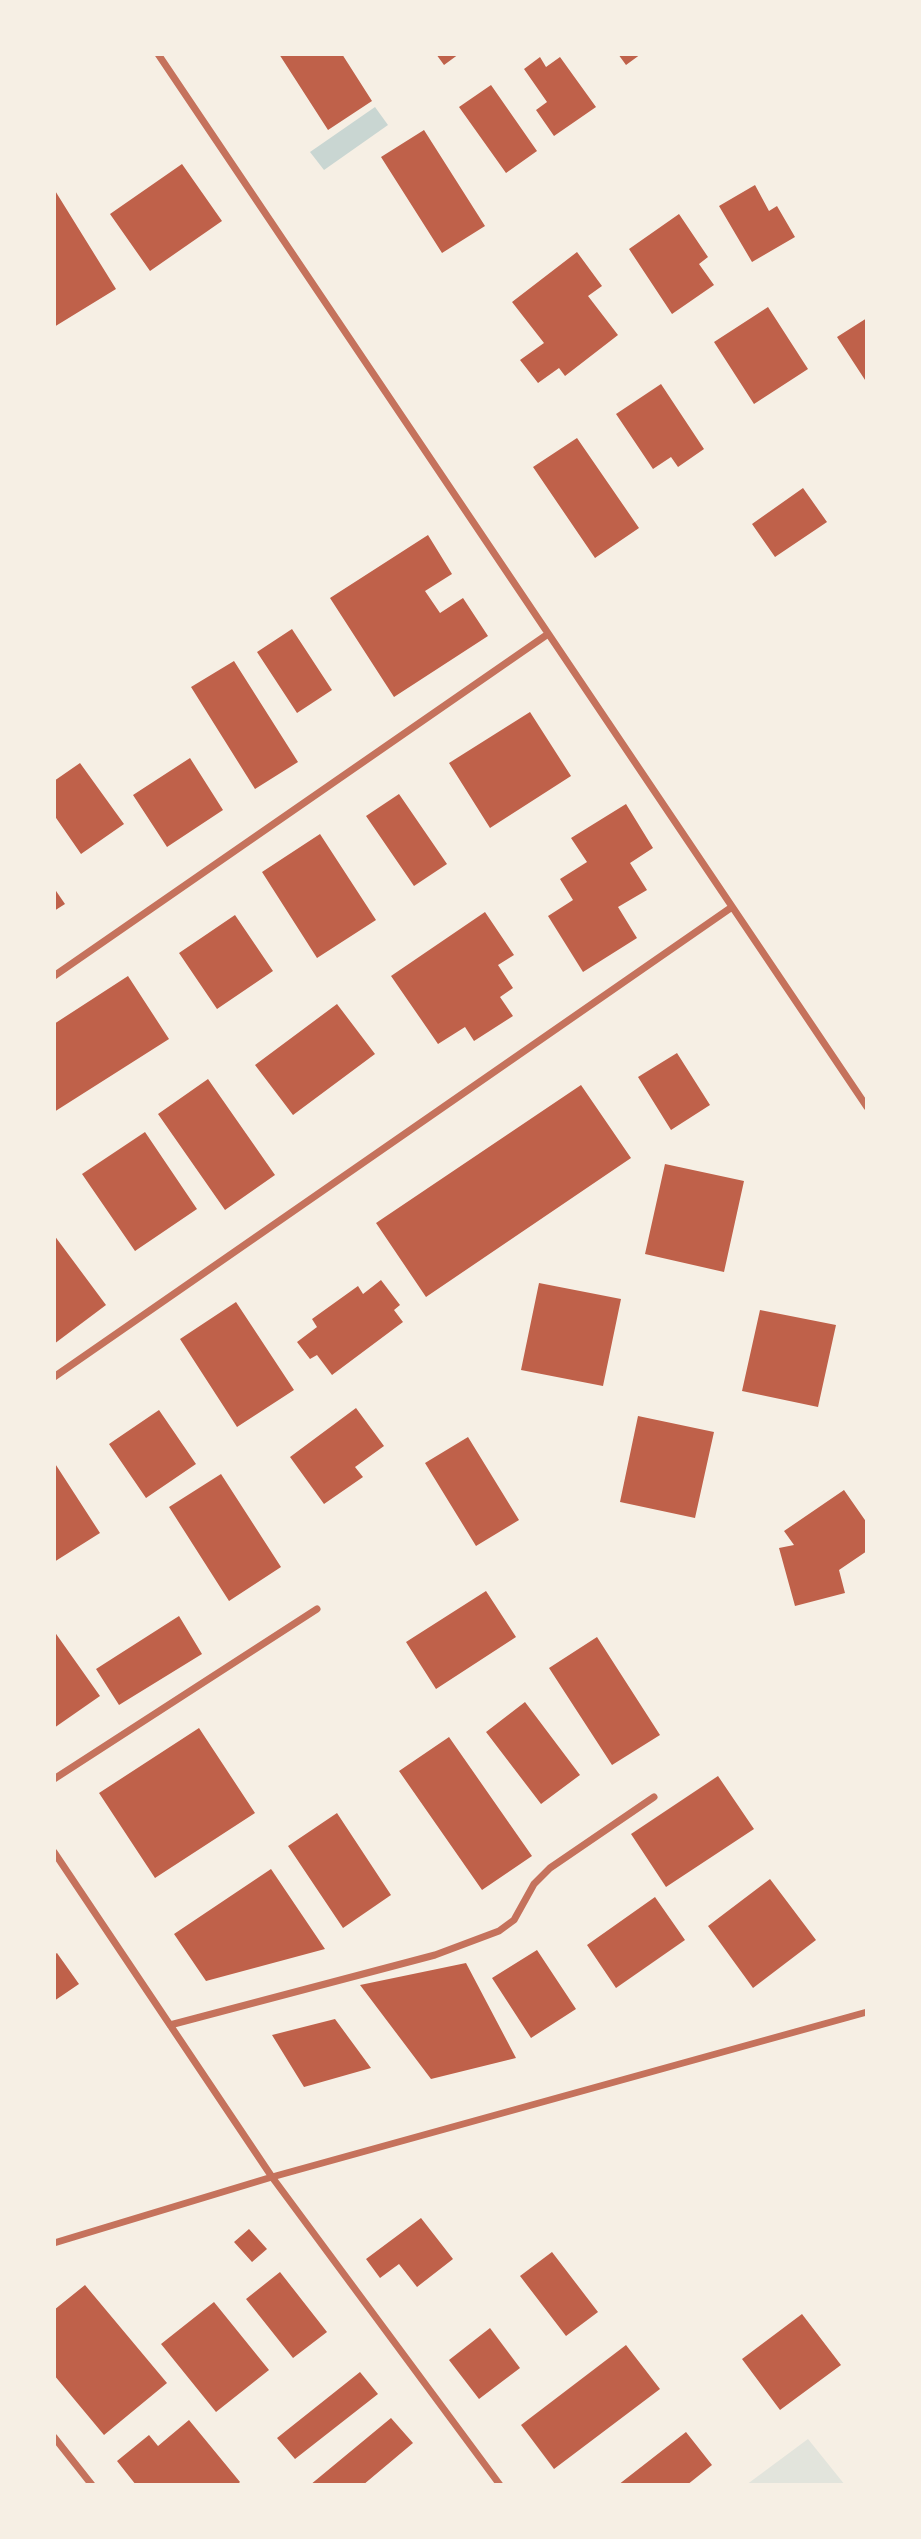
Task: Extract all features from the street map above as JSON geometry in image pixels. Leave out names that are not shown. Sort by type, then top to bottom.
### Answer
[{"type":"street","points":[[158,54],[867,1107]]},
{"type":"street","points":[[54,976],[548,634]]},
{"type":"street","points":[[54,1377],[732,907]]},
{"type":"street","points":[[54,1779],[317,1609]]},
{"type":"street","points":[[170,2025],[435,1955],[489,1936],[514,1920],[534,1884],[550,1868],[654,1797]]},
{"type":"street","points":[[54,1852],[272,2177],[500,2485]]},
{"type":"street","points":[[54,2243],[272,2177],[867,2012]]},
{"type":"street","points":[[54,2437],[92,2485]]},
{"type":"shaded area","points":[[375,107],[388,125],[324,170],[310,152]]},
{"type":"shaded area","points":[[808,2439],[845,2485],[746,2485]]},
{"type":"building","points":[[279,54],[342,54],[372,101],[328,130]]},
{"type":"building","points":[[436,54],[459,54],[444,65]]},
{"type":"building","points":[[618,54],[641,54],[626,65]]},
{"type":"building","points":[[540,57],[546,67],[560,57],[596,107],[554,136],[536,110],[547,102],[524,69]]},
{"type":"building","points":[[491,85],[537,151],[506,173],[459,107]]},
{"type":"building","points":[[424,130],[485,226],[442,253],[381,157]]},
{"type":"building","points":[[182,164],[222,221],[150,271],[110,214]]},
{"type":"building","points":[[755,185],[769,211],[777,206],[795,237],[752,262],[719,206]]},
{"type":"building","points":[[54,189],[116,289],[54,327]]},
{"type":"building","points":[[679,214],[708,257],[699,264],[714,285],[672,314],[629,249]]},
{"type":"building","points":[[577,252],[602,286],[588,296],[618,335],[565,376],[559,368],[538,383],[520,360],[544,343],[512,302]]},
{"type":"building","points":[[768,307],[808,369],[754,404],[714,342]]},
{"type":"building","points":[[867,318],[867,383],[837,337]]},
{"type":"building","points":[[661,384],[704,449],[678,467],[671,457],[653,469],[616,414]]},
{"type":"building","points":[[577,438],[639,528],[595,558],[533,467]]},
{"type":"building","points":[[803,488],[827,522],[775,557],[752,524]]},
{"type":"building","points":[[428,535],[452,574],[425,591],[440,613],[463,598],[488,636],[394,697],[330,598]]},
{"type":"building","points":[[292,629],[332,690],[297,713],[257,652]]},
{"type":"building","points":[[234,661],[298,762],[255,789],[191,687]]},
{"type":"building","points":[[530,712],[571,776],[490,828],[449,763]]},
{"type":"building","points":[[190,758],[223,810],[167,847],[133,795]]},
{"type":"building","points":[[80,763],[124,824],[81,854],[54,815],[54,781]]},
{"type":"building","points":[[399,794],[447,864],[414,886],[366,816]]},
{"type":"building","points":[[626,804],[653,848],[630,863],[647,890],[618,907],[637,938],[583,972],[548,916],[573,900],[560,879],[587,862],[571,838]]},
{"type":"building","points":[[320,834],[376,920],[317,958],[262,872]]},
{"type":"building","points":[[54,888],[65,904],[54,911]]},
{"type":"building","points":[[485,912],[514,955],[498,965],[513,988],[500,997],[513,1016],[474,1041],[465,1027],[438,1044],[391,976]]},
{"type":"building","points":[[235,915],[273,971],[217,1009],[179,953]]},
{"type":"building","points":[[128,976],[169,1039],[54,1112],[54,1024]]},
{"type":"building","points":[[337,1004],[375,1054],[293,1115],[255,1065]]},
{"type":"building","points":[[677,1053],[710,1105],[671,1130],[638,1077]]},
{"type":"building","points":[[208,1079],[275,1175],[225,1210],[158,1114]]},
{"type":"building","points":[[581,1085],[631,1158],[426,1297],[376,1223]]},
{"type":"building","points":[[145,1132],[197,1209],[135,1251],[82,1174]]},
{"type":"building","points":[[665,1164],[744,1181],[724,1272],[645,1254]]},
{"type":"building","points":[[54,1235],[106,1305],[54,1344]]},
{"type":"building","points":[[381,1280],[400,1305],[394,1310],[403,1322],[332,1375],[317,1355],[310,1359],[297,1342],[317,1327],[312,1319],[358,1286],[363,1294]]},
{"type":"building","points":[[539,1283],[621,1299],[603,1386],[521,1370]]},
{"type":"building","points":[[236,1302],[294,1390],[237,1427],[180,1339]]},
{"type":"building","points":[[760,1310],[836,1325],[818,1407],[742,1391]]},
{"type":"building","points":[[356,1408],[384,1446],[355,1467],[363,1477],[324,1504],[290,1457]]},
{"type":"building","points":[[159,1410],[196,1464],[146,1498],[109,1444]]},
{"type":"building","points":[[638,1416],[714,1432],[695,1518],[620,1502]]},
{"type":"building","points":[[468,1437],[519,1520],[476,1546],[425,1463]]},
{"type":"building","points":[[54,1462],[100,1533],[54,1562]]},
{"type":"building","points":[[221,1474],[281,1567],[229,1601],[169,1507]]},
{"type":"building","points":[[844,1490],[867,1523],[867,1551],[839,1570],[845,1593],[795,1606],[779,1548],[794,1545],[784,1531]]},
{"type":"building","points":[[486,1591],[516,1637],[436,1689],[406,1642]]},
{"type":"building","points":[[179,1616],[202,1654],[119,1705],[96,1669]]},
{"type":"building","points":[[54,1631],[100,1696],[54,1728]]},
{"type":"building","points":[[597,1637],[660,1735],[612,1765],[549,1668]]},
{"type":"building","points":[[525,1702],[580,1775],[541,1804],[486,1732]]},
{"type":"building","points":[[199,1728],[255,1813],[155,1878],[99,1793]]},
{"type":"building","points":[[449,1737],[532,1856],[482,1890],[399,1771]]},
{"type":"building","points":[[718,1776],[754,1829],[666,1887],[631,1834]]},
{"type":"building","points":[[337,1813],[391,1895],[343,1928],[288,1846]]},
{"type":"building","points":[[271,1869],[325,1949],[206,1981],[174,1934]]},
{"type":"building","points":[[770,1879],[816,1940],[753,1988],[708,1926]]},
{"type":"building","points":[[655,1897],[685,1940],[616,1988],[587,1945]]},
{"type":"building","points":[[537,1950],[576,2009],[531,2038],[492,1978]]},
{"type":"building","points":[[57,1953],[79,1984],[54,2001],[54,1955]]},
{"type":"building","points":[[466,1963],[516,2058],[431,2079],[360,1985]]},
{"type":"building","points":[[335,2019],[371,2068],[304,2087],[272,2035]]},
{"type":"building","points":[[421,2218],[453,2259],[417,2287],[399,2264],[380,2278],[366,2259]]},
{"type":"building","points":[[249,2229],[267,2249],[252,2262],[234,2242]]},
{"type":"building","points":[[552,2252],[598,2312],[566,2336],[520,2276]]},
{"type":"building","points":[[280,2272],[327,2332],[293,2358],[246,2299]]},
{"type":"building","points":[[85,2285],[167,2383],[104,2435],[54,2375],[54,2310]]},
{"type":"building","points":[[214,2302],[269,2370],[216,2412],[161,2344]]},
{"type":"building","points":[[802,2314],[841,2365],[780,2410],[742,2359]]},
{"type":"building","points":[[490,2328],[520,2368],[479,2399],[449,2360]]},
{"type":"building","points":[[626,2345],[660,2389],[554,2469],[521,2425]]},
{"type":"building","points":[[360,2372],[378,2394],[295,2459],[277,2438]]},
{"type":"building","points":[[391,2418],[413,2443],[363,2485],[310,2485]]},
{"type":"building","points":[[189,2420],[240,2482],[237,2485],[136,2485],[117,2461],[149,2435],[158,2446]]},
{"type":"building","points":[[686,2432],[712,2465],[687,2485],[618,2485]]}]
